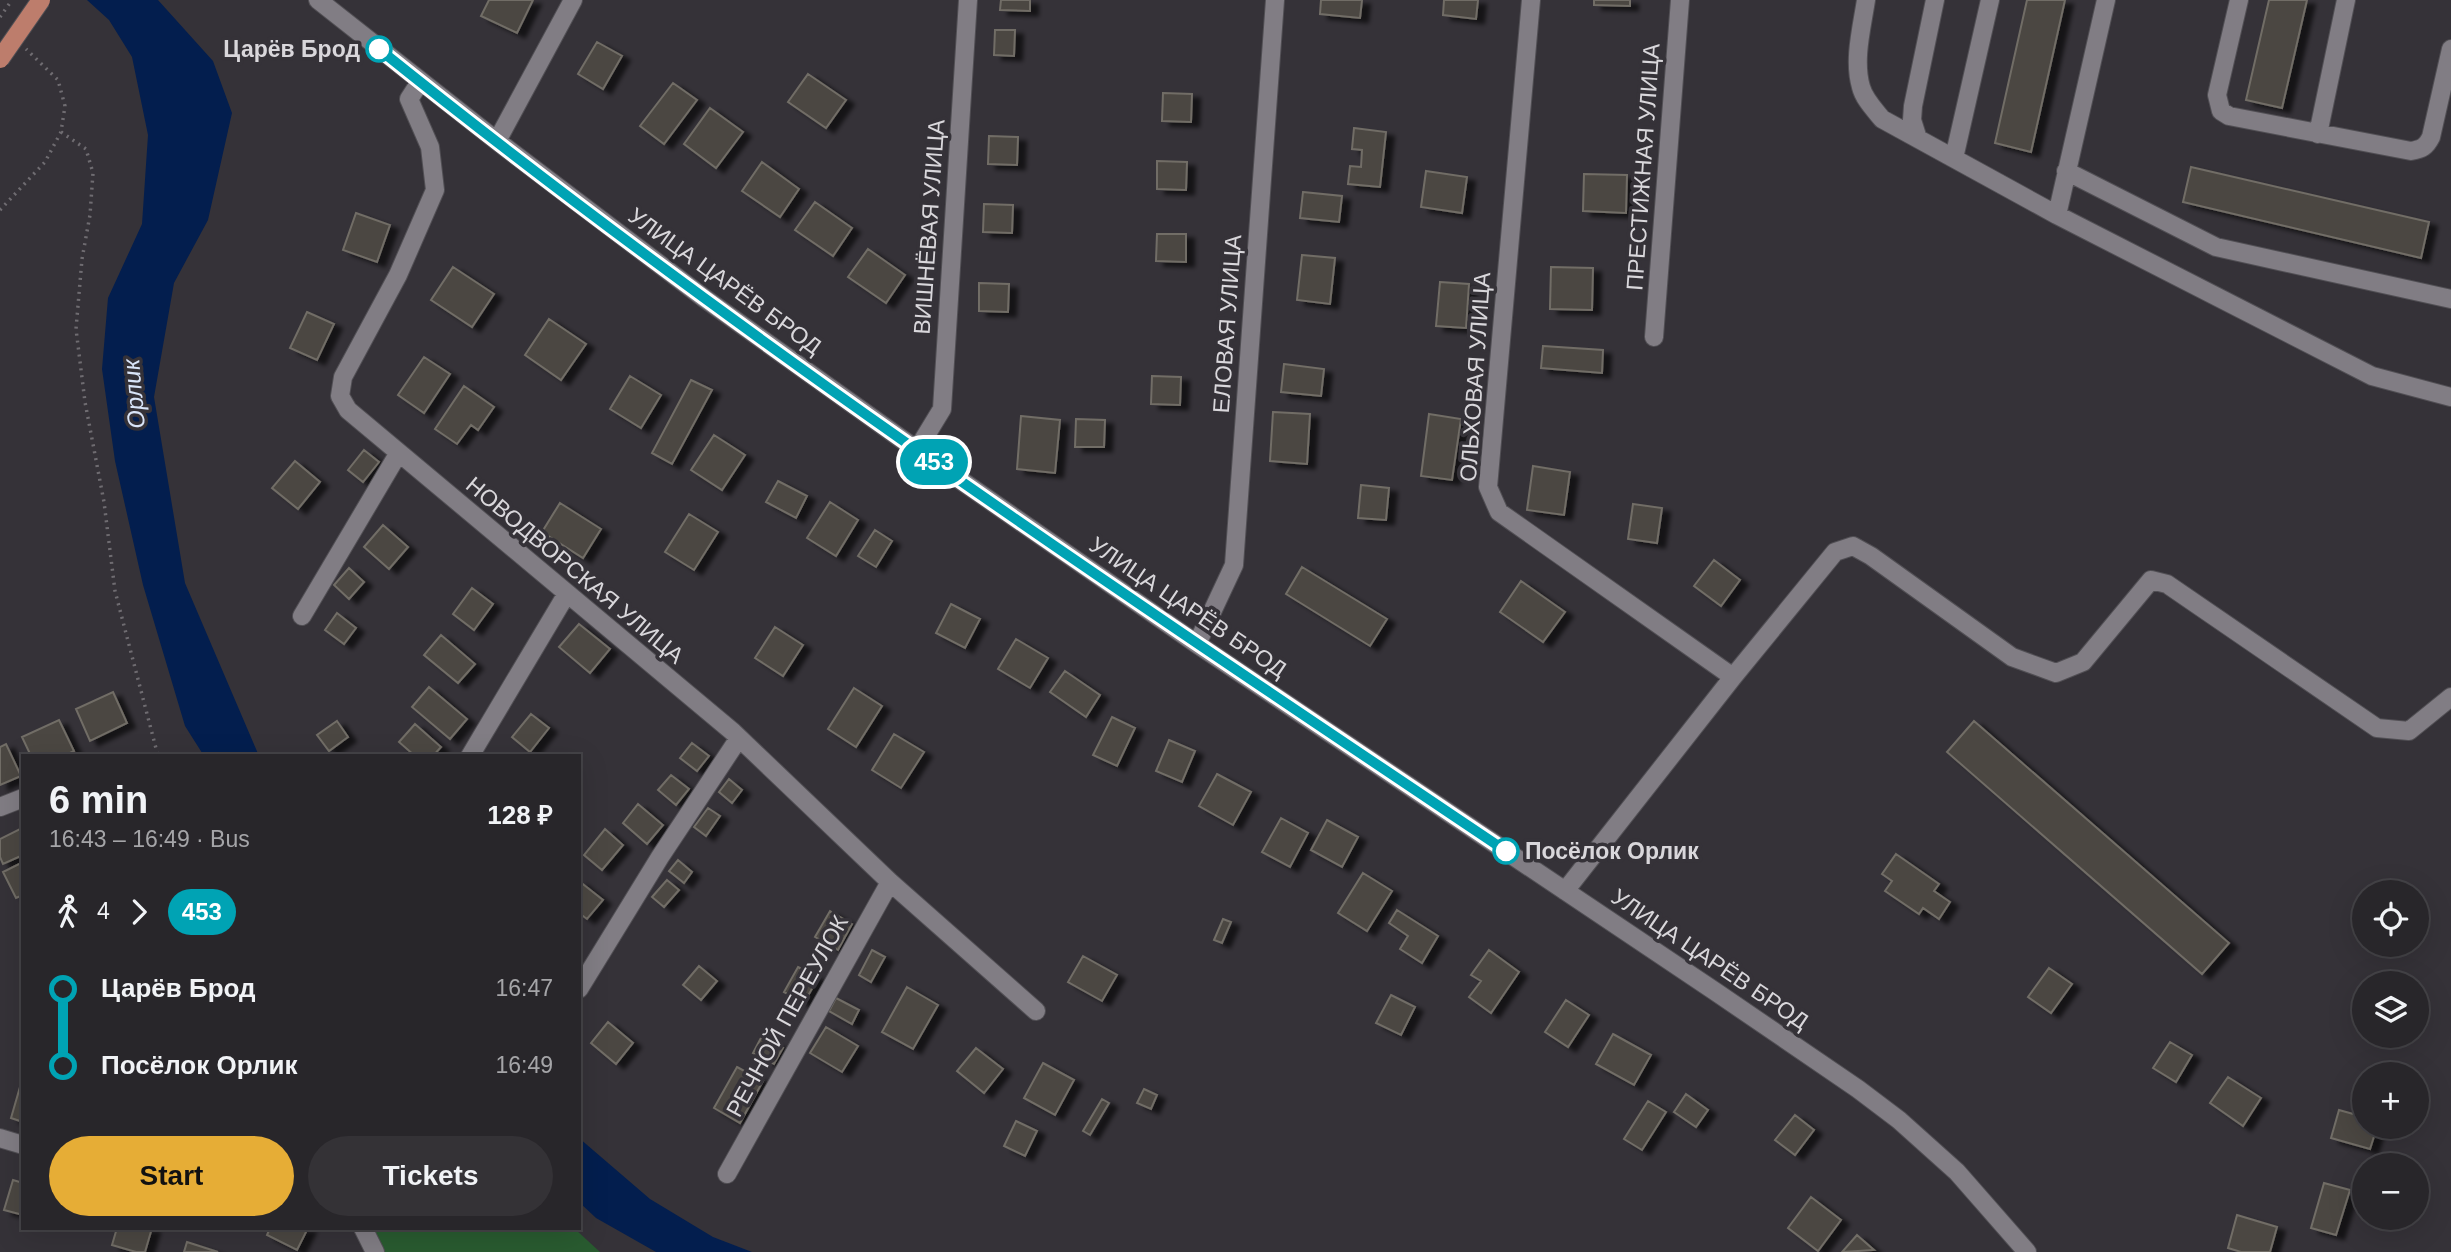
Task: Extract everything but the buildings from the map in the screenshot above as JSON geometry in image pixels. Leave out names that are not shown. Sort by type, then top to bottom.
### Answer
[{"type":"main road","points":[[0,59],[41,0]]},
{"type":"street","name":"УЛИЦА ЦАРЁВ БРОД","points":[[318,0],[420,82],[704,298],[917,450],[1198,645],[1716,992],[1899,1120],[1957,1172],[2027,1252]]},
{"type":"street","points":[[497,141],[573,0]]},
{"type":"street","name":"ВИШНЁВАЯ УЛИЦА","points":[[917,450],[942,409],[968,0]]},
{"type":"street","name":"ЕЛОВАЯ УЛИЦА","points":[[1198,645],[1234,565],[1275,0]]},
{"type":"street","name":"ОЛЬХОВАЯ УЛИЦА","points":[[1531,0],[1488,487],[1499,512],[1733,677]]},
{"type":"street","name":"ПРЕСТИЖНАЯ УЛИЦА","points":[[1654,337],[1680,0]]},
{"type":"street","points":[[1866,0],[1858,53],[1861,87],[1882,119],[2057,215],[2372,376],[2451,397]]},
{"type":"street","points":[[1917,139],[1912,120],[1913,106],[1935,0]]},
{"type":"street","points":[[1954,158],[1990,0]]},
{"type":"street","points":[[2057,215],[2106,0]]},
{"type":"street","points":[[2239,0],[2217,94],[2221,111],[2229,116],[2411,151],[2421,150],[2431,137],[2451,49]]},
{"type":"street","points":[[2318,134],[2346,0]]},
{"type":"street","name":"НОВОДВОРСКАЯ УЛИЦА","points":[[420,82],[409,99],[430,147],[435,190],[398,275],[343,377],[340,396],[348,411],[739,738],[890,881],[1036,1011]]},
{"type":"street","points":[[2066,172],[2216,247],[2451,299]]},
{"type":"street","points":[[302,616],[398,454]]},
{"type":"street","points":[[1564,891],[1835,552],[1853,546],[1871,556],[2012,657],[2056,673],[2083,662],[2151,580],[2167,584],[2377,728],[2409,731],[2451,696]]},
{"type":"street","points":[[471,754],[566,595]]},
{"type":"street","points":[[581,986],[660,857],[739,738]]},
{"type":"street","points":[[0,807],[21,799]]},
{"type":"street","name":"РЕЧНОЙ ПЕРЕУЛОК","points":[[727,1174],[890,881]]},
{"type":"street","points":[[0,1138],[21,1144]]},
{"type":"street","points":[[364,1230],[374,1252]]},
{"type":"path","points":[[0,18],[12,0]]},
{"type":"path","points":[[0,210],[45,162],[61,132],[65,106],[58,80],[20,44]]},
{"type":"path","points":[[61,132],[86,149],[93,173],[76,329],[85,402],[104,502],[115,591],[157,754]]},
{"type":"green space","points":[[359,1230],[576,1230],[600,1252],[367,1252]]},
{"type":"water","name":"Орлик","points":[[87,0],[158,0],[213,61],[232,113],[208,220],[174,283],[154,397],[185,583],[258,754],[203,754],[185,726],[143,585],[115,461],[102,369],[108,298],[142,224],[148,135],[132,57],[109,20]]},
{"type":"water","points":[[581,1140],[650,1199],[713,1237],[752,1252],[656,1252],[596,1218],[581,1204]]},
{"type":"bus line","name":"453","points":[[379,49],[704,298],[917,450],[1198,645],[1506,851]]},
{"type":"place","name":"Царёв Брод","points":[[379,49]]},
{"type":"place","name":"Посёлок Орлик","points":[[1506,851]]}]
